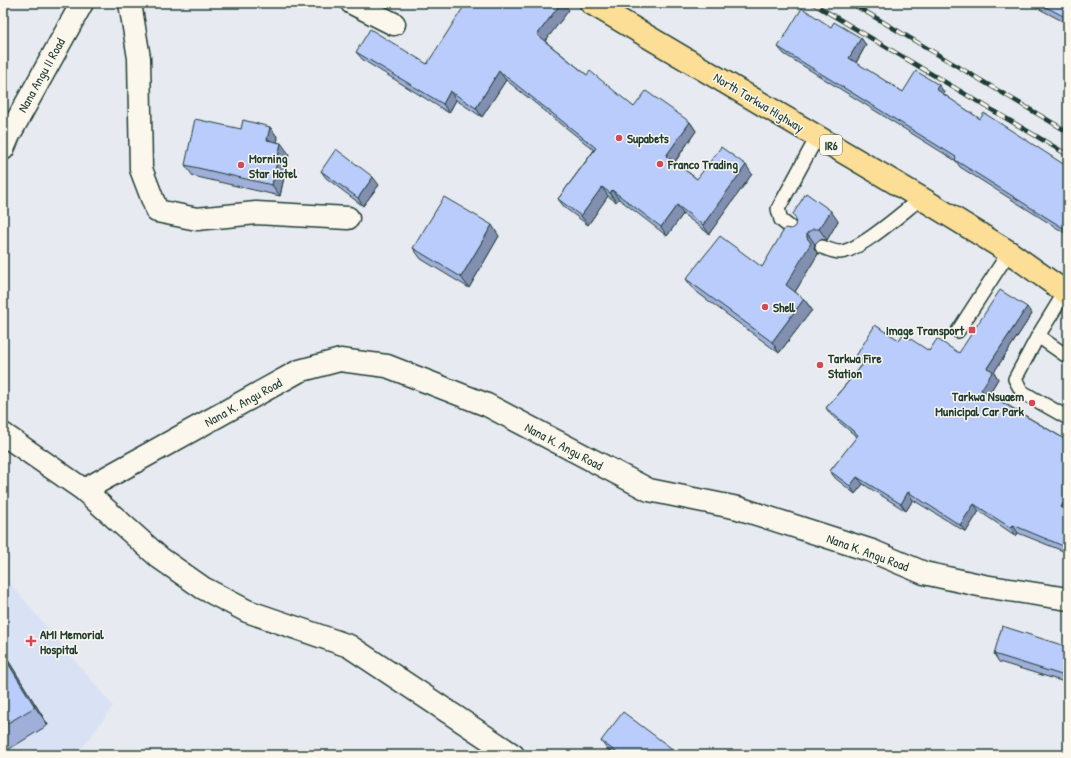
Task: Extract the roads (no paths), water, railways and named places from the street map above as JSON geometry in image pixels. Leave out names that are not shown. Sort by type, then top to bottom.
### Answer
[{"type":"main road","name":"North Tarkwa Highway","points":[[591,3],[921,198],[1009,252],[1067,293]]},
{"type":"street","name":"Nana Angu II Road","points":[[3,149],[8,135],[82,3]]},
{"type":"street","points":[[130,3],[140,58],[141,169],[157,211],[197,219],[256,213],[348,218]]},
{"type":"street","points":[[352,3],[394,24]]},
{"type":"street","name":"Nana K. Angu Road","points":[[84,490],[300,371],[340,360],[387,366],[487,404],[649,490],[738,508],[872,552],[924,573],[984,586],[1068,599]]},
{"type":"street","points":[[3,434],[84,490],[160,558],[203,588],[247,611],[349,646],[513,755]]},
{"type":"lane","points":[[796,232],[781,220],[778,210],[817,137]]},
{"type":"lane","points":[[822,247],[838,252],[851,249],[870,238],[921,198]]},
{"type":"lane","points":[[958,332],[1009,252]]},
{"type":"lane","points":[[1067,293],[1038,336],[1015,379],[1022,392],[1068,418]]},
{"type":"lane","points":[[1038,336],[1068,357]]},
{"type":"railway","points":[[812,3],[1068,155]]},
{"type":"railway","points":[[851,3],[1068,132]]},
{"type":"place","name":"Supabets","points":[[619,138]]},
{"type":"place","name":"Franco Trading","points":[[660,164]]},
{"type":"place","name":"Morning Star Hotel","points":[[241,165]]},
{"type":"place","name":"Shell","points":[[765,307]]},
{"type":"place","name":"Image Transport","points":[[972,330]]},
{"type":"place","name":"Tarkwa Fire Station","points":[[820,365]]},
{"type":"place","name":"Tarkwa Nsuaem Municipal Car Park","points":[[1032,403]]},
{"type":"place","name":"AMI Memorial Hospital","points":[[31,641]]}]
